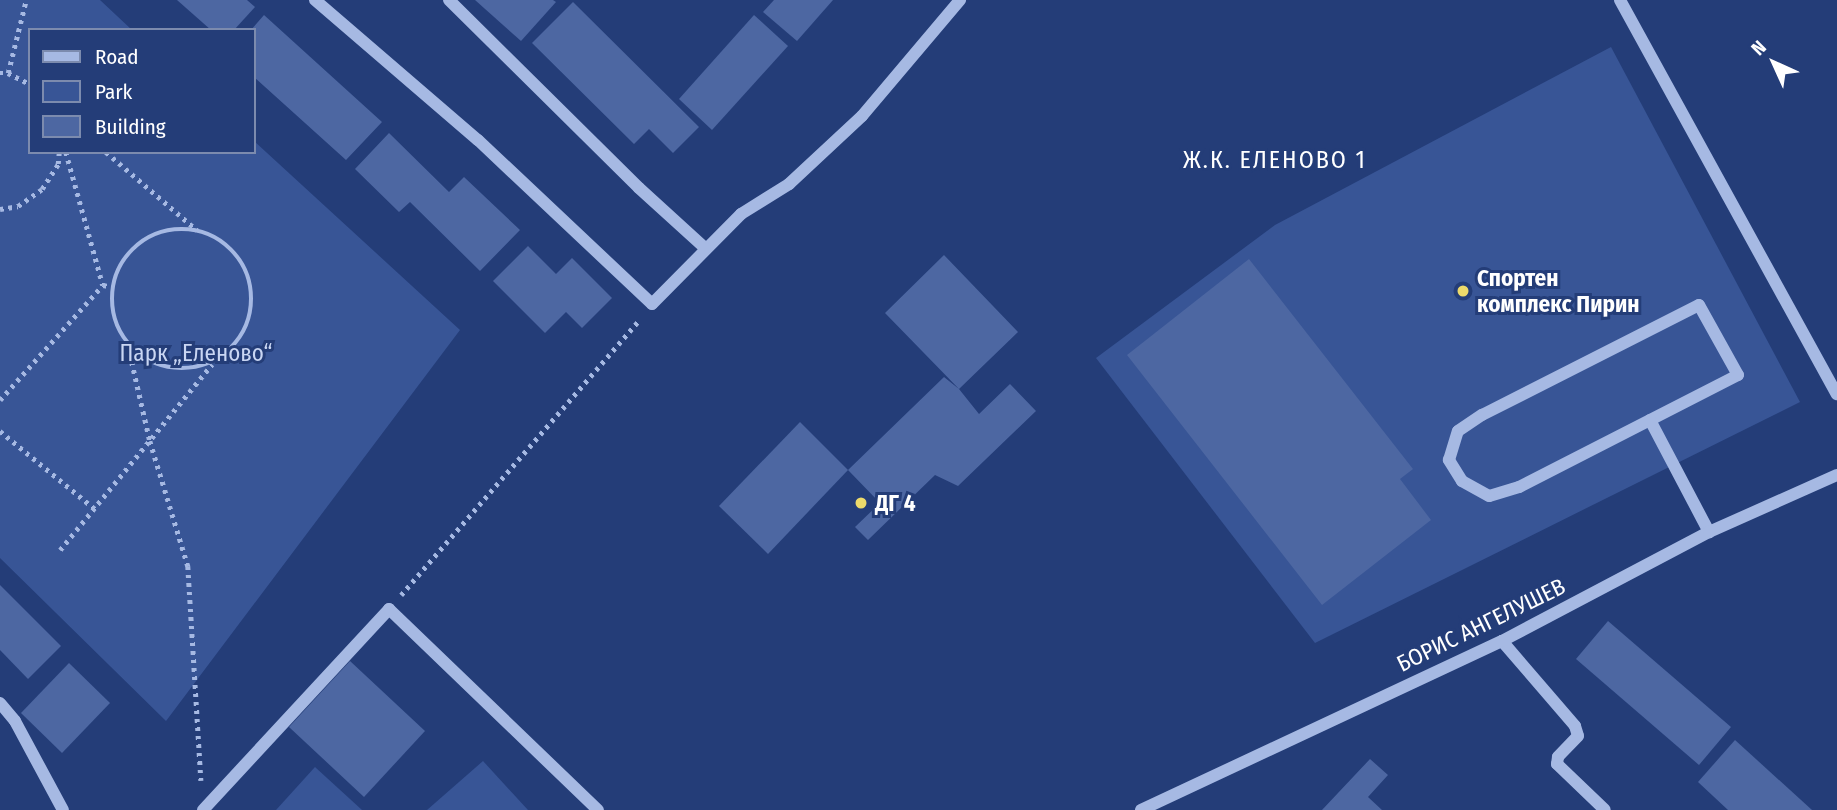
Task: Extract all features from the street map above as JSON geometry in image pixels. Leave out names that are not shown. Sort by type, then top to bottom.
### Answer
[{"type":"street","points":[[315,0],[478,140],[652,304],[741,214],[789,184],[862,116],[961,0]]},
{"type":"street","points":[[450,0],[639,188],[705,248]]},
{"type":"street","points":[[1620,0],[1837,394]]},
{"type":"street","points":[[1699,305],[1738,375],[1650,420],[1519,487],[1489,496],[1462,481],[1450,460],[1458,431],[1482,415],[1699,305]]},
{"type":"street","points":[[1650,420],[1709,532]]},
{"type":"street","name":"БОРИС АНГЕЛУШЕВ","points":[[1141,810],[1502,641],[1709,532],[1837,475]]},
{"type":"street","points":[[203,810],[389,609],[598,810]]},
{"type":"street","points":[[1502,641],[1575,726],[1578,736],[1558,758],[1557,764],[1605,810]]},
{"type":"street","points":[[0,703],[20,730],[63,810]]},
{"type":"path","points":[[8,74],[26,0]]},
{"type":"path","points":[[0,73],[28,83]]},
{"type":"path","points":[[0,209],[18,206],[43,189],[58,164],[59,154]]},
{"type":"path","points":[[67,154],[103,285]]},
{"type":"path","points":[[60,550],[213,363],[236,346],[250,320],[253,291],[243,263],[224,242],[197,230],[108,154]]},
{"type":"path","points":[[197,230],[169,230],[143,241],[123,260],[113,287],[114,317],[128,345],[150,441],[188,566],[201,783]]},
{"type":"path","points":[[103,285],[113,287]]},
{"type":"path","points":[[0,400],[103,285]]},
{"type":"path","points":[[389,609],[652,304]]},
{"type":"path","points":[[128,345],[152,364],[182,370],[213,363]]},
{"type":"path","points":[[0,431],[95,509]]},
{"type":"green space","name":"Парк „Еленово“","points":[[0,0],[100,0],[130,28],[28,28],[28,154],[256,154],[256,143],[460,330],[166,721],[0,558]]},
{"type":"green space","name":"Спортен комплекс Пирин","points":[[1611,47],[1800,402],[1315,643],[1096,358],[1275,225]]},
{"type":"green space","points":[[483,761],[528,810],[427,810]]},
{"type":"green space","points":[[315,767],[362,810],[276,810]]},
{"type":"building","points":[[177,0],[247,0],[255,7],[236,28],[209,28]]},
{"type":"building","points":[[475,0],[553,0],[556,2],[521,41]]},
{"type":"building","points":[[774,0],[833,0],[797,41],[763,12]]},
{"type":"building","points":[[573,2],[699,127],[673,153],[649,129],[634,144],[532,43]]},
{"type":"building","points":[[264,15],[382,122],[346,160],[256,79],[256,28],[253,28]]},
{"type":"building","points":[[754,15],[788,46],[712,130],[679,99]]},
{"type":"building","points":[[389,133],[449,192],[464,177],[520,230],[480,271],[410,202],[399,212],[355,169]]},
{"type":"building","points":[[528,246],[556,274],[572,258],[612,298],[582,328],[566,312],[545,333],[493,281]]},
{"type":"building","points":[[944,255],[1018,332],[959,389],[885,313]]},
{"type":"building","points":[[1249,259],[1413,469],[1400,479],[1431,520],[1322,605],[1127,355]]},
{"type":"building","points":[[944,377],[959,389],[979,414],[1010,384],[1036,411],[958,486],[935,475],[868,540],[855,527],[880,503],[848,470]]},
{"type":"building","points":[[800,422],[848,470],[768,554],[719,506]]},
{"type":"building","points":[[0,585],[61,646],[28,679],[0,650]]},
{"type":"building","points":[[1608,621],[1731,727],[1699,765],[1576,659]]},
{"type":"building","points":[[350,661],[425,731],[364,797],[289,727]]},
{"type":"building","points":[[69,663],[110,703],[62,753],[21,713]]},
{"type":"building","points":[[1735,740],[1812,810],[1728,810],[1698,782]]},
{"type":"building","points":[[1370,759],[1388,775],[1368,797],[1382,810],[1322,810]]},
{"type":"place","name":"Спортен комплекс Пирин","points":[[1463,291]]},
{"type":"place","name":"ДГ 4","points":[[861,503]]},
{"type":"district","name":"Ж.К. ЕЛЕНОВО 1","points":[[1275,161]]}]
